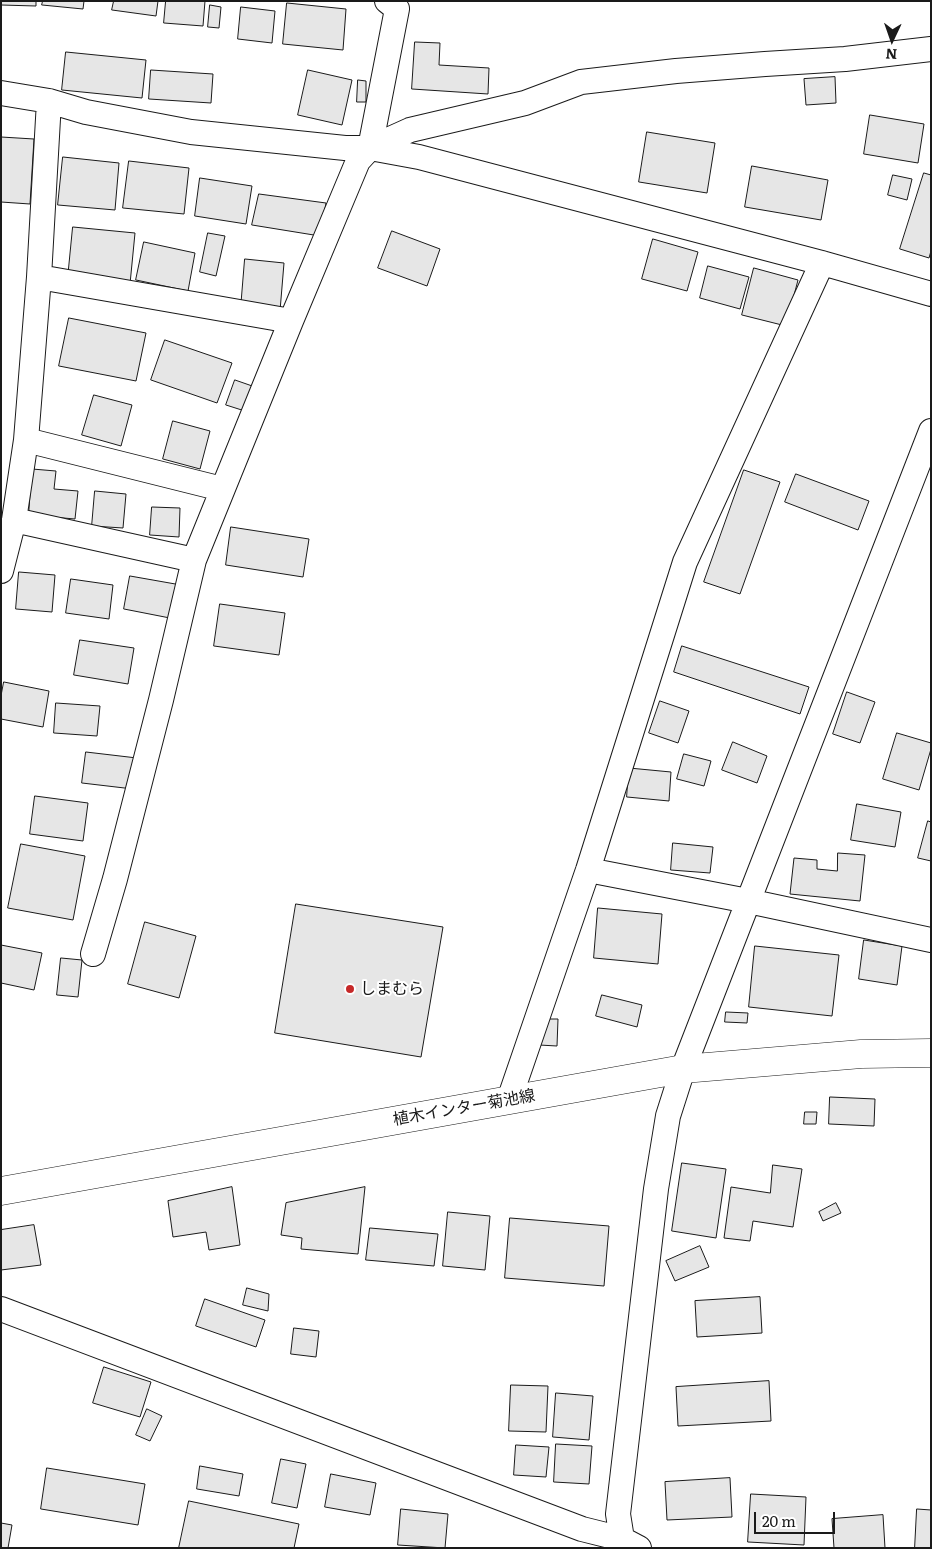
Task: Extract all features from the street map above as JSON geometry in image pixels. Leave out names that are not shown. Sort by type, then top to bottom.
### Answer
[{"type":"main road","name":"植木インター菊池線","points":[[1,1191],[683,1069],[861,1054],[931,1053]]},
{"type":"street","points":[[370,148],[398,9],[387,1]]},
{"type":"street","points":[[92,954],[115,879],[194,560],[358,161],[370,148],[410,130],[525,103],[581,82],[676,71],[845,59],[931,49]]},
{"type":"street","points":[[1,93],[49,101],[86,112],[191,132],[345,148],[370,148],[419,157],[822,263],[931,294]]},
{"type":"street","points":[[1,571],[14,520],[26,440],[39,277],[49,101]]},
{"type":"street","points":[[509,1100],[588,870],[685,562],[822,263]]},
{"type":"street","points":[[39,277],[291,322]]},
{"type":"street","points":[[628,1545],[618,1514],[656,1189],[668,1116],[683,1069],[931,431]]},
{"type":"street","points":[[26,440],[222,490]]},
{"type":"street","points":[[14,520],[194,560]]},
{"type":"street","points":[[588,870],[748,901],[931,940]]},
{"type":"street","points":[[1,1309],[628,1545]]},
{"type":"building","points":[[1,1],[36,1],[36,6],[1,5]]},
{"type":"building","points":[[43,1],[84,1],[83,9],[42,5]]},
{"type":"building","points":[[114,1],[158,1],[156,16],[112,10]]},
{"type":"building","points":[[166,1],[205,1],[203,26],[164,23]]},
{"type":"building","points":[[287,3],[346,9],[343,50],[283,44]]},
{"type":"building","points":[[210,5],[221,7],[219,28],[208,27]]},
{"type":"building","points":[[241,7],[275,11],[272,43],[238,39]]},
{"type":"building","points":[[415,42],[440,43],[439,65],[489,68],[488,94],[412,89]]},
{"type":"building","points":[[66,52],[146,60],[142,98],[62,90]]},
{"type":"building","points":[[151,70],[213,74],[211,103],[149,99]]},
{"type":"building","points":[[308,70],[352,80],[342,125],[298,115]]},
{"type":"building","points":[[835,77],[836,103],[806,105],[804,79]]},
{"type":"building","points":[[358,80],[366,81],[366,102],[357,102]]},
{"type":"building","points":[[870,115],[924,124],[918,163],[864,154]]},
{"type":"building","points":[[647,132],[715,143],[707,193],[639,182]]},
{"type":"building","points":[[1,137],[34,139],[30,204],[1,202]]},
{"type":"building","points":[[63,157],[119,163],[115,210],[58,205]]},
{"type":"building","points":[[129,161],[189,168],[184,214],[123,208]]},
{"type":"building","points":[[752,166],[828,180],[821,220],[745,207]]},
{"type":"building","points":[[924,173],[931,175],[931,251],[929,258],[900,249]]},
{"type":"building","points":[[893,175],[912,179],[907,200],[888,195]]},
{"type":"building","points":[[200,178],[252,186],[246,224],[195,216]]},
{"type":"building","points":[[259,194],[326,203],[320,236],[252,225]]},
{"type":"building","points":[[73,227],[135,233],[130,284],[68,278]]},
{"type":"building","points":[[392,231],[440,249],[427,286],[378,268]]},
{"type":"building","points":[[208,233],[225,236],[216,276],[200,272]]},
{"type":"building","points":[[653,239],[698,252],[687,291],[642,279]]},
{"type":"building","points":[[144,242],[195,253],[188,291],[136,280]]},
{"type":"building","points":[[245,259],[284,263],[280,311],[241,308]]},
{"type":"building","points":[[708,266],[749,277],[740,309],[700,298]]},
{"type":"building","points":[[754,268],[798,280],[786,326],[742,315]]},
{"type":"building","points":[[69,318],[146,333],[136,381],[59,366]]},
{"type":"building","points":[[165,340],[232,363],[217,403],[151,380]]},
{"type":"building","points":[[235,380],[258,388],[248,412],[226,405]]},
{"type":"building","points":[[94,395],[132,405],[121,446],[82,435]]},
{"type":"building","points":[[173,421],[210,431],[200,469],[163,459]]},
{"type":"building","points":[[32,469],[56,471],[54,489],[78,491],[75,519],[29,515]]},
{"type":"building","points":[[744,470],[780,482],[740,594],[704,582]]},
{"type":"building","points":[[796,474],[869,501],[858,530],[785,502]]},
{"type":"building","points":[[95,491],[126,494],[123,528],[92,526]]},
{"type":"building","points":[[152,507],[180,508],[179,537],[150,535]]},
{"type":"building","points":[[231,527],[309,539],[303,577],[226,565]]},
{"type":"building","points":[[19,572],[55,575],[52,612],[16,609]]},
{"type":"building","points":[[130,576],[181,585],[175,619],[124,609]]},
{"type":"building","points":[[71,579],[113,585],[109,619],[66,613]]},
{"type":"building","points":[[220,604],[285,613],[279,655],[214,646]]},
{"type":"building","points":[[80,640],[134,648],[128,684],[74,675]]},
{"type":"building","points":[[682,646],[809,687],[800,714],[674,672]]},
{"type":"building","points":[[4,682],[49,691],[43,727],[1,719],[1,696]]},
{"type":"building","points":[[847,692],[875,702],[860,743],[833,734]]},
{"type":"building","points":[[660,701],[689,711],[678,743],[649,733]]},
{"type":"building","points":[[56,703],[100,706],[97,736],[54,733]]},
{"type":"building","points":[[897,733],[931,743],[919,790],[883,779]]},
{"type":"building","points":[[733,742],[767,756],[757,783],[722,770]]},
{"type":"building","points":[[86,752],[137,758],[133,789],[82,783]]},
{"type":"building","points":[[684,754],[711,761],[704,786],[677,779]]},
{"type":"building","points":[[629,768],[671,772],[669,801],[627,797]]},
{"type":"building","points":[[35,796],[88,803],[83,841],[30,834]]},
{"type":"building","points":[[857,804],[901,812],[895,847],[851,840]]},
{"type":"building","points":[[928,821],[931,822],[931,861],[918,858]]},
{"type":"building","points":[[673,843],[713,847],[710,873],[671,870]]},
{"type":"building","points":[[21,844],[85,856],[73,920],[8,908]]},
{"type":"building","points":[[838,853],[865,855],[860,901],[790,894],[794,858],[817,860],[817,869],[837,871]]},
{"type":"building","points":[[296,904],[443,927],[421,1057],[275,1033]]},
{"type":"building","points":[[598,908],[662,914],[658,964],[594,958]]},
{"type":"building","points":[[145,922],[196,936],[179,998],[128,984]]},
{"type":"building","points":[[864,940],[902,946],[897,985],[859,979]]},
{"type":"building","points":[[1,945],[42,953],[34,990],[1,983]]},
{"type":"building","points":[[755,946],[839,955],[832,1016],[749,1007]]},
{"type":"building","points":[[61,958],[82,960],[78,997],[57,995]]},
{"type":"building","points":[[602,995],[642,1005],[637,1027],[596,1016]]},
{"type":"building","points":[[726,1012],[748,1013],[747,1023],[725,1022]]},
{"type":"building","points":[[540,1019],[558,1019],[557,1046],[539,1045]]},
{"type":"building","points":[[830,1097],[875,1099],[874,1126],[829,1124]]},
{"type":"building","points":[[805,1112],[817,1112],[816,1124],[804,1124]]},
{"type":"building","points":[[682,1163],[726,1169],[716,1238],[672,1231]]},
{"type":"building","points":[[773,1165],[802,1169],[793,1227],[753,1221],[750,1241],[724,1238],[731,1187],[770,1193]]},
{"type":"building","points":[[232,1187],[240,1245],[209,1250],[206,1232],[173,1237],[168,1201]]},
{"type":"building","points":[[365,1187],[358,1254],[301,1249],[302,1238],[281,1235],[286,1203]]},
{"type":"building","points":[[836,1203],[841,1213],[823,1221],[819,1212]]},
{"type":"building","points":[[448,1212],[490,1216],[485,1270],[443,1266]]},
{"type":"building","points":[[510,1218],[609,1226],[604,1286],[505,1278]]},
{"type":"building","points":[[34,1225],[41,1265],[1,1270],[1,1230]]},
{"type":"building","points":[[370,1228],[438,1234],[434,1266],[366,1260]]},
{"type":"building","points":[[700,1246],[709,1267],[675,1281],[666,1261]]},
{"type":"building","points":[[247,1288],[269,1294],[268,1311],[243,1305]]},
{"type":"building","points":[[760,1297],[762,1333],[697,1337],[695,1301]]},
{"type":"building","points":[[205,1299],[265,1320],[256,1347],[196,1326]]},
{"type":"building","points":[[294,1328],[319,1331],[316,1357],[291,1354]]},
{"type":"building","points":[[104,1367],[151,1382],[140,1417],[93,1403]]},
{"type":"building","points":[[769,1381],[771,1421],[678,1426],[676,1387]]},
{"type":"building","points":[[511,1385],[548,1386],[546,1432],[509,1431]]},
{"type":"building","points":[[556,1393],[593,1396],[589,1440],[553,1437]]},
{"type":"building","points":[[147,1409],[162,1416],[150,1441],[136,1435]]},
{"type":"building","points":[[556,1444],[592,1446],[589,1484],[554,1482]]},
{"type":"building","points":[[516,1445],[549,1447],[546,1477],[514,1475]]},
{"type":"building","points":[[281,1459],[306,1464],[297,1508],[272,1503]]},
{"type":"building","points":[[200,1466],[243,1474],[239,1496],[197,1489]]},
{"type":"building","points":[[47,1468],[145,1484],[138,1525],[41,1509]]},
{"type":"building","points":[[331,1474],[376,1483],[370,1515],[325,1507]]},
{"type":"building","points":[[730,1478],[732,1517],[667,1520],[665,1482]]},
{"type":"building","points":[[751,1494],[806,1497],[804,1545],[748,1542]]},
{"type":"building","points":[[189,1501],[299,1524],[294,1548],[179,1548]]},
{"type":"building","points":[[401,1509],[448,1514],[445,1548],[398,1545]]},
{"type":"building","points":[[917,1509],[931,1510],[931,1548],[915,1548]]},
{"type":"building","points":[[883,1515],[885,1548],[834,1548],[832,1519]]},
{"type":"building","points":[[1,1523],[12,1525],[8,1548],[1,1548]]},
{"type":"place","name":"しまむら","points":[[350,989]]}]
